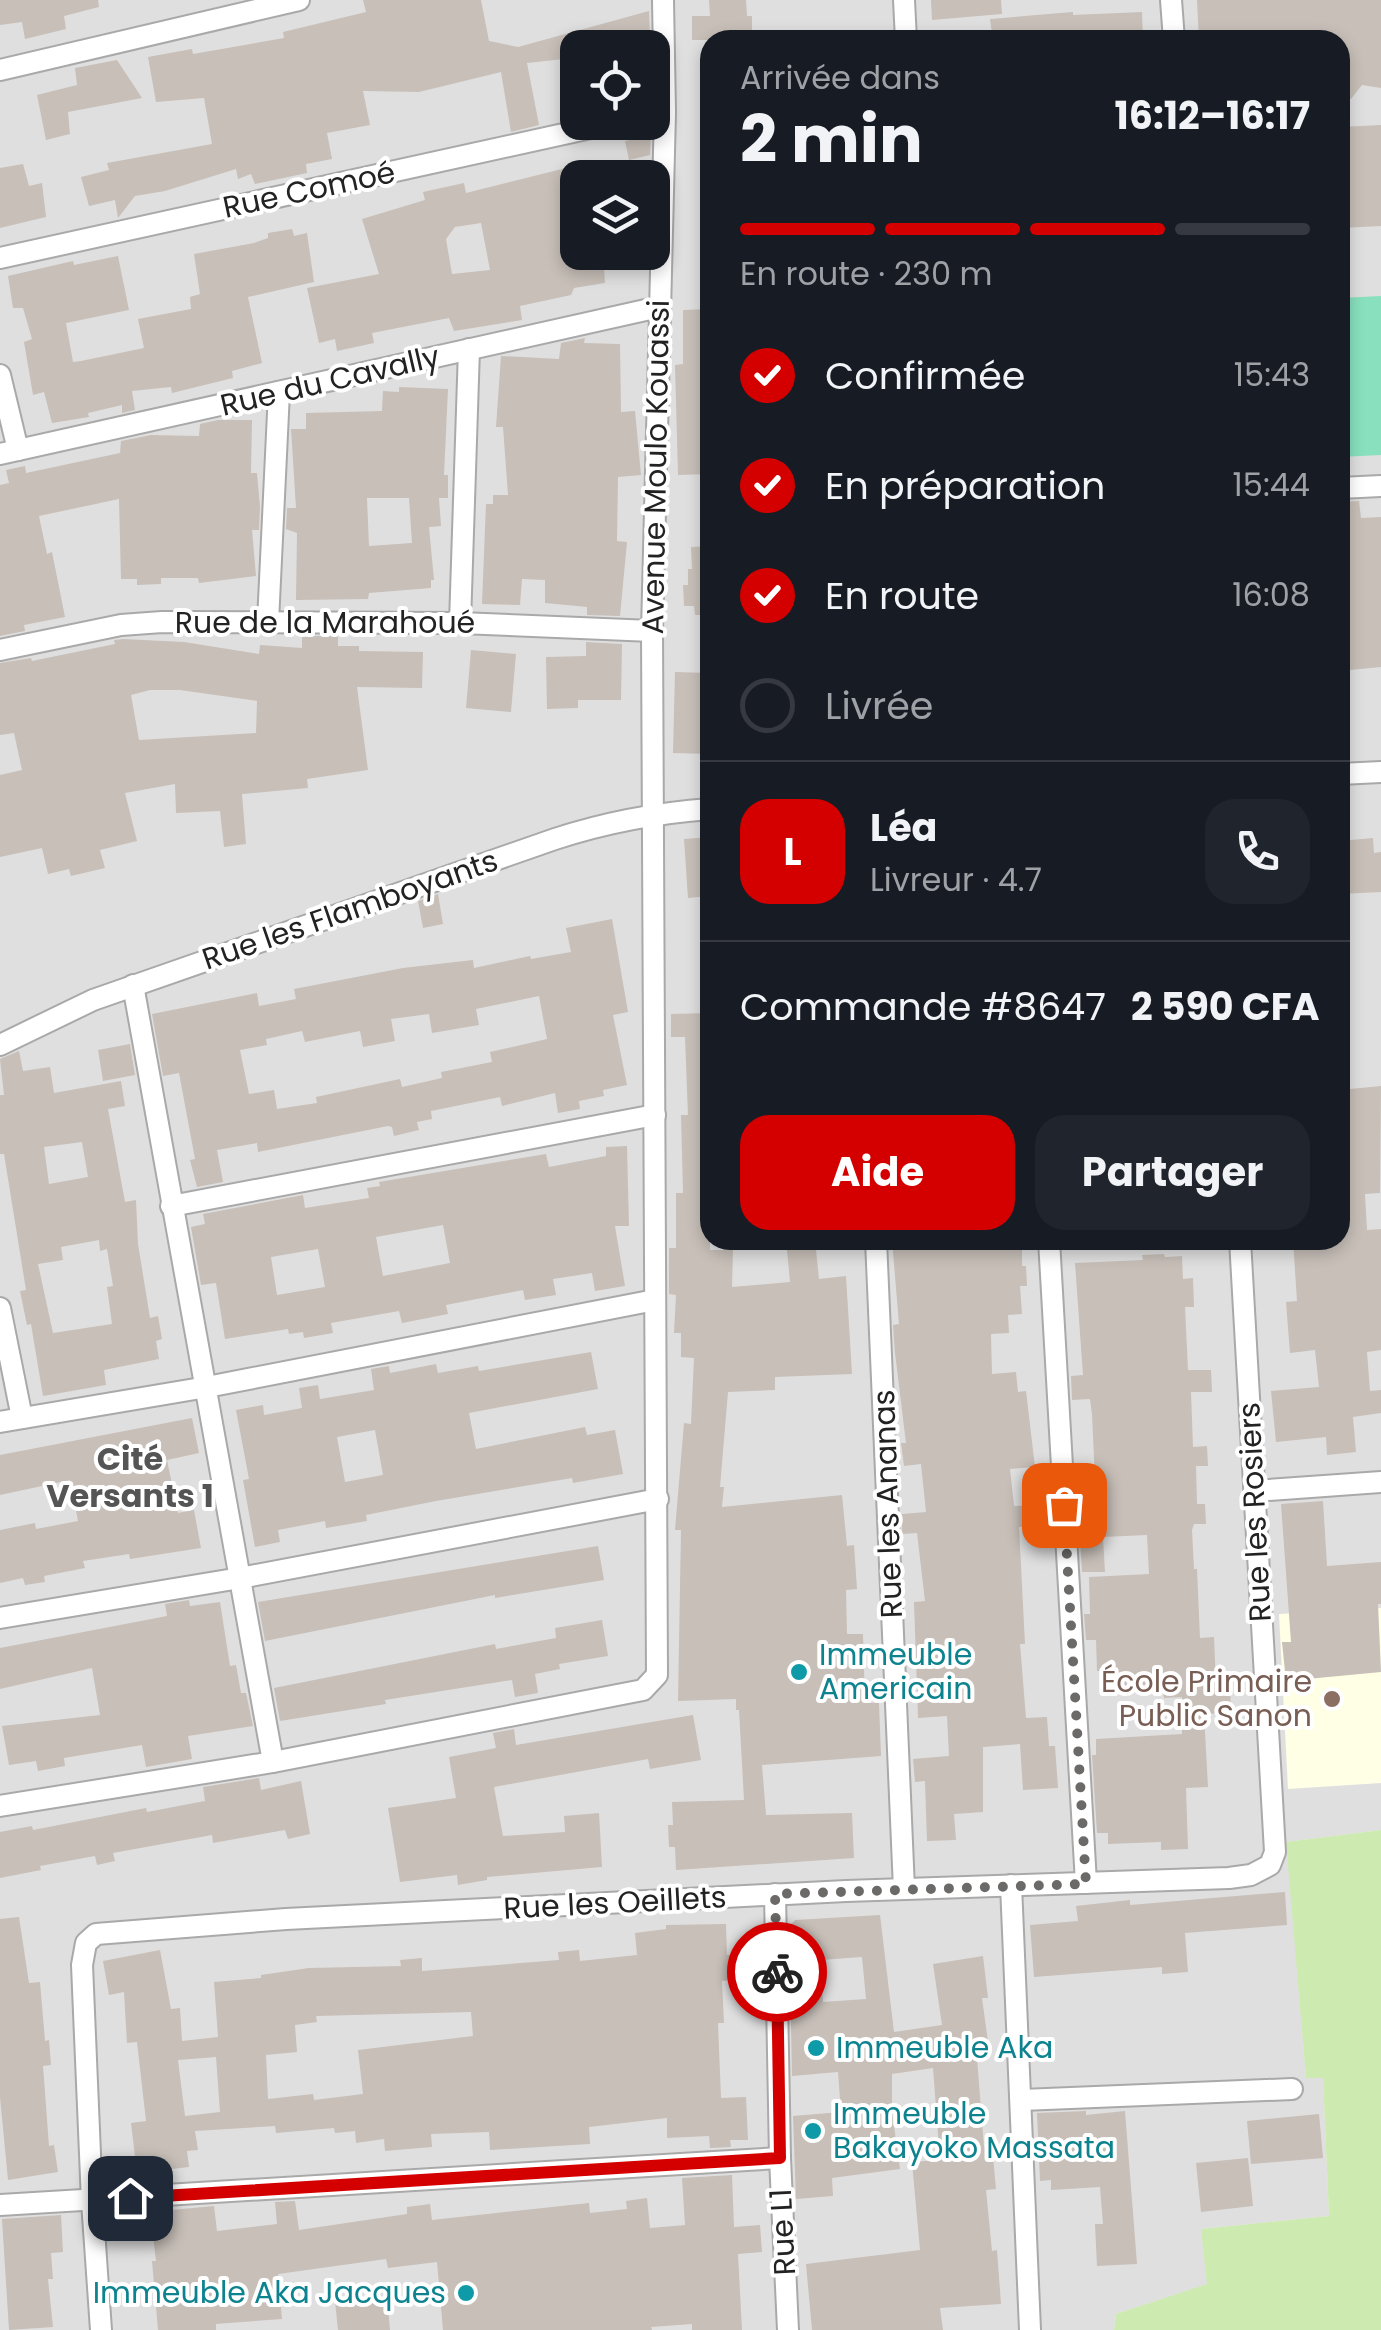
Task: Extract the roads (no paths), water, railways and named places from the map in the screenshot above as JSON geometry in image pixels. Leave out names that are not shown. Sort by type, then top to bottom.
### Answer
[{"type":"street","points":[[0,70],[299,0]]},
{"type":"street","name":"Avenue Moulo Kouassi","points":[[662,30],[663,0]]},
{"type":"street","points":[[904,0],[906,30]]},
{"type":"street","points":[[1171,0],[1173,30]]},
{"type":"street","name":"Rue Comoé","points":[[0,258],[560,135]]},
{"type":"street","name":"Avenue Moulo Kouassi","points":[[0,1806],[272,1762],[643,1690],[657,1675],[652,631],[660,307],[659,140]]},
{"type":"street","name":"Rue du Cavally","points":[[9,452],[660,307]]},
{"type":"street","points":[[460,623],[469,349]]},
{"type":"street","points":[[0,375],[9,452]]},
{"type":"street","points":[[268,622],[279,392]]},
{"type":"street","points":[[1350,488],[1381,486]]},
{"type":"street","name":"Rue de la Marahoué","points":[[0,650],[122,625],[460,623],[652,631]]},
{"type":"street","points":[[1350,774],[1381,772]]},
{"type":"street","name":"Rue les Flamboyants","points":[[0,1045],[60,1014],[132,985],[555,839],[607,822],[700,810]]},
{"type":"street","points":[[132,985],[272,1762]]},
{"type":"street","points":[[171,1206],[656,1115]]},
{"type":"street","name":"Rue les Ananas","points":[[876,1250],[904,1889]]},
{"type":"street","points":[[1049,1250],[1086,1884]]},
{"type":"street","name":"Rue les Rosiers","points":[[1241,1250],[1275,1843]]},
{"type":"street","points":[[0,1422],[207,1388],[655,1300]]},
{"type":"street","points":[[0,1308],[22,1418]]},
{"type":"street","points":[[1254,1491],[1381,1482]]},
{"type":"street","points":[[0,1618],[240,1578],[658,1499]]},
{"type":"street","name":"Rue les Oeillets","points":[[92,2201],[82,1954],[86,1943],[96,1934],[775,1894],[1251,1875],[1270,1866],[1275,1843]]},
{"type":"street","points":[[1010,1885],[1030,2330]]},
{"type":"street","name":"Rue L1","points":[[775,1894],[788,2330]]},
{"type":"street","points":[[1022,2100],[1292,2089]]},
{"type":"street","points":[[0,2205],[780,2158]]},
{"type":"street","points":[[92,2201],[102,2330]]},
{"type":"place","name":"Immeuble Americain","points":[[799,1672]]},
{"type":"place","name":"École Primaire Public Sanon","points":[[1332,1699]]},
{"type":"place","name":"Immeuble Aka","points":[[816,2048]]},
{"type":"place","name":"Immeuble Bakayoko Massata","points":[[813,2131]]},
{"type":"place","name":"Immeuble Aka Jacques","points":[[466,2293]]},
{"type":"district","name":"Cité Versants 1","points":[[130,1478]]}]
